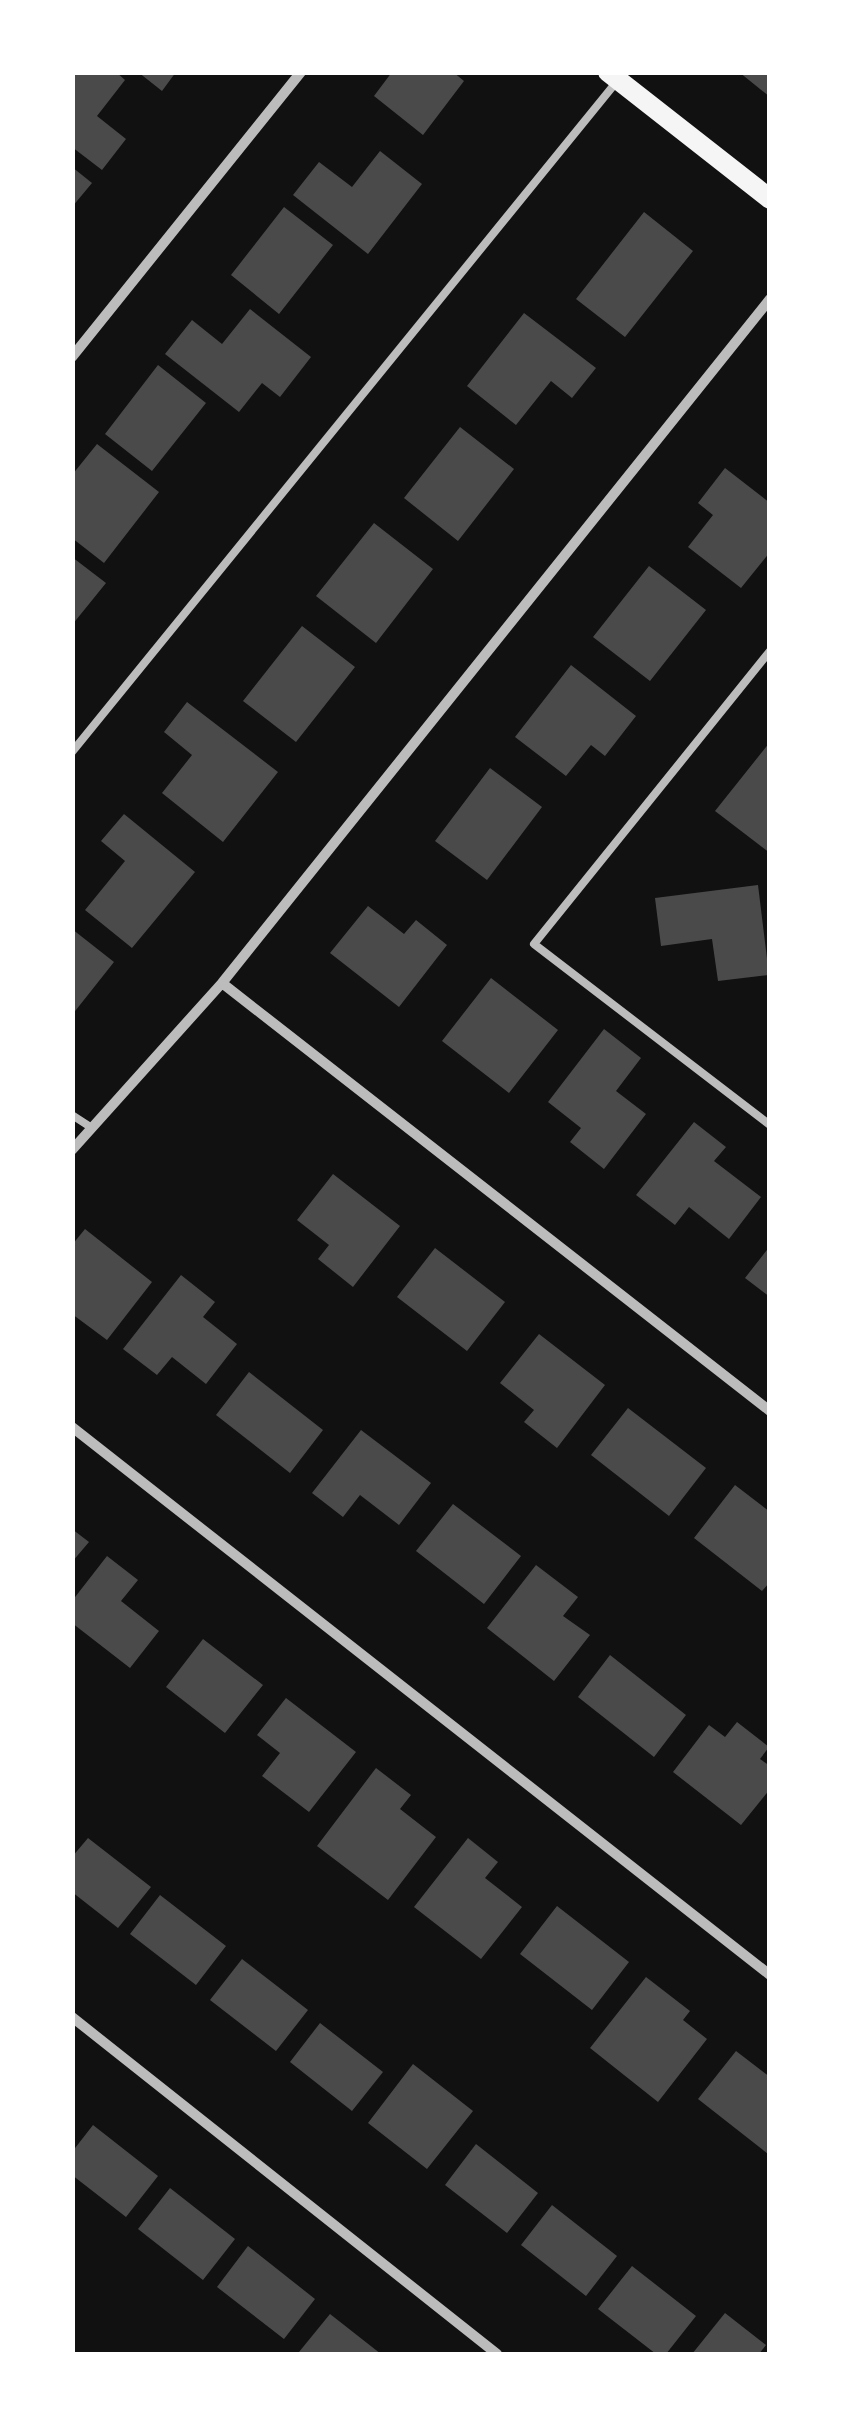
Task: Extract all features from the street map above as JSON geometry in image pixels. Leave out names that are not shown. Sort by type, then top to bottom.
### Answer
[{"type":"main road","points":[[616,75],[770,199]]},
{"type":"street","points":[[72,357],[301,72]]},
{"type":"street","points":[[72,1150],[222,983],[770,299]]},
{"type":"street","points":[[222,983],[770,1412]]},
{"type":"street","points":[[72,1428],[770,1975]]},
{"type":"street","points":[[72,2017],[497,2354]]},
{"type":"lane","points":[[72,752],[616,75]]},
{"type":"lane","points":[[770,651],[534,944],[770,1125]]},
{"type":"lane","points":[[72,1115],[92,1128]]},
{"type":"building","points":[[72,72],[116,72],[125,80],[97,116],[126,139],[102,170],[72,147]]},
{"type":"building","points":[[138,72],[176,72],[162,91]]},
{"type":"building","points":[[392,72],[453,72],[464,81],[423,135],[374,96]]},
{"type":"building","points":[[739,72],[770,72],[770,97]]},
{"type":"building","points":[[380,151],[422,184],[368,254],[293,195],[319,162],[352,187]]},
{"type":"building","points":[[72,167],[92,183],[72,207]]},
{"type":"building","points":[[284,207],[333,245],[279,314],[231,275]]},
{"type":"building","points":[[644,212],[693,251],[625,337],[576,299]]},
{"type":"building","points":[[250,309],[311,357],[280,397],[262,383],[239,412],[165,354],[192,320],[222,344]]},
{"type":"building","points":[[524,313],[596,368],[572,398],[551,381],[516,425],[467,386]]},
{"type":"building","points":[[158,365],[206,403],[152,471],[105,434]]},
{"type":"building","points":[[460,427],[514,469],[458,541],[404,498]]},
{"type":"building","points":[[97,444],[159,492],[104,563],[72,538],[72,475]]},
{"type":"building","points":[[725,468],[770,503],[770,552],[741,588],[688,547],[713,515],[698,503]]},
{"type":"building","points":[[374,523],[433,569],[376,643],[316,596]]},
{"type":"building","points":[[72,557],[106,583],[72,625]]},
{"type":"building","points":[[649,566],[706,610],[650,681],[593,637]]},
{"type":"building","points":[[302,626],[355,667],[296,742],[243,701]]},
{"type":"building","points":[[571,665],[636,716],[605,756],[591,745],[566,776],[515,737]]},
{"type":"building","points":[[187,702],[278,772],[223,842],[162,793],[192,755],[164,732]]},
{"type":"building","points":[[770,742],[770,853],[715,811]]},
{"type":"building","points":[[490,768],[542,807],[487,880],[435,841]]},
{"type":"building","points":[[124,814],[195,872],[132,948],[85,910],[125,861],[101,841]]},
{"type":"building","points":[[758,885],[769,975],[718,981],[712,939],[661,946],[655,898]]},
{"type":"building","points":[[368,906],[404,934],[416,920],[447,945],[399,1007],[330,953]]},
{"type":"building","points":[[72,929],[114,962],[72,1015]]},
{"type":"building","points":[[491,978],[558,1030],[509,1093],[442,1041]]},
{"type":"building","points":[[604,1029],[641,1058],[616,1091],[646,1114],[604,1169],[570,1142],[581,1128],[548,1102]]},
{"type":"building","points":[[694,1122],[726,1147],[714,1161],[761,1197],[729,1239],[689,1207],[675,1225],[636,1195]]},
{"type":"building","points":[[333,1174],[400,1226],[353,1287],[318,1259],[329,1245],[297,1220]]},
{"type":"building","points":[[85,1229],[152,1282],[107,1340],[72,1314],[72,1245]]},
{"type":"building","points":[[770,1246],[770,1297],[745,1278]]},
{"type":"building","points":[[435,1248],[505,1302],[467,1351],[397,1297]]},
{"type":"building","points":[[181,1275],[215,1302],[203,1317],[237,1344],[206,1384],[172,1357],[157,1375],[123,1349]]},
{"type":"building","points":[[539,1334],[605,1385],[557,1448],[524,1422],[534,1410],[500,1383]]},
{"type":"building","points":[[249,1372],[323,1430],[290,1473],[216,1415]]},
{"type":"building","points":[[628,1408],[706,1468],[669,1516],[591,1455]]},
{"type":"building","points":[[361,1430],[431,1483],[399,1525],[360,1495],[343,1517],[312,1493]]},
{"type":"building","points":[[735,1485],[770,1512],[770,1582],[762,1591],[694,1538]]},
{"type":"building","points":[[453,1504],[521,1556],[484,1604],[416,1551]]},
{"type":"building","points":[[72,1529],[89,1542],[72,1562]]},
{"type":"building","points":[[107,1556],[138,1580],[121,1601],[159,1631],[130,1668],[72,1623],[72,1601]]},
{"type":"building","points":[[536,1565],[578,1597],[563,1616],[590,1635],[554,1681],[487,1628]]},
{"type":"building","points":[[203,1639],[263,1685],[225,1733],[166,1687]]},
{"type":"building","points":[[610,1655],[686,1715],[654,1757],[578,1697]]},
{"type":"building","points":[[286,1698],[356,1752],[309,1812],[262,1776],[280,1753],[257,1735]]},
{"type":"building","points":[[737,1722],[769,1747],[760,1759],[770,1766],[770,1789],[741,1825],[673,1772],[709,1725],[725,1737]]},
{"type":"building","points":[[376,1768],[411,1795],[400,1809],[436,1837],[388,1900],[317,1846]]},
{"type":"building","points":[[88,1838],[151,1887],[118,1928],[72,1892],[72,1857]]},
{"type":"building","points":[[468,1838],[498,1862],[485,1878],[522,1907],[481,1959],[414,1907]]},
{"type":"building","points":[[160,1895],[226,1946],[196,1985],[130,1934]]},
{"type":"building","points":[[557,1906],[629,1962],[592,2010],[520,1954]]},
{"type":"building","points":[[242,1959],[308,2010],[276,2051],[210,2000]]},
{"type":"building","points":[[646,1977],[690,2011],[683,2020],[707,2039],[658,2102],[590,2048]]},
{"type":"building","points":[[320,2023],[383,2072],[352,2111],[290,2062]]},
{"type":"building","points":[[736,2051],[770,2077],[768,2154],[698,2099]]},
{"type":"building","points":[[413,2064],[473,2111],[427,2169],[368,2123]]},
{"type":"building","points":[[93,2125],[158,2176],[126,2217],[72,2175],[72,2152]]},
{"type":"building","points":[[476,2144],[538,2193],[507,2233],[445,2185]]},
{"type":"building","points":[[170,2188],[235,2239],[203,2280],[138,2229]]},
{"type":"building","points":[[552,2205],[617,2256],[586,2296],[521,2245]]},
{"type":"building","points":[[248,2246],[315,2299],[284,2339],[217,2287]]},
{"type":"building","points":[[632,2266],[696,2316],[666,2354],[656,2354],[598,2309]]},
{"type":"building","points":[[725,2313],[766,2345],[759,2354],[692,2354]]},
{"type":"building","points":[[330,2314],[381,2354],[299,2352]]}]
